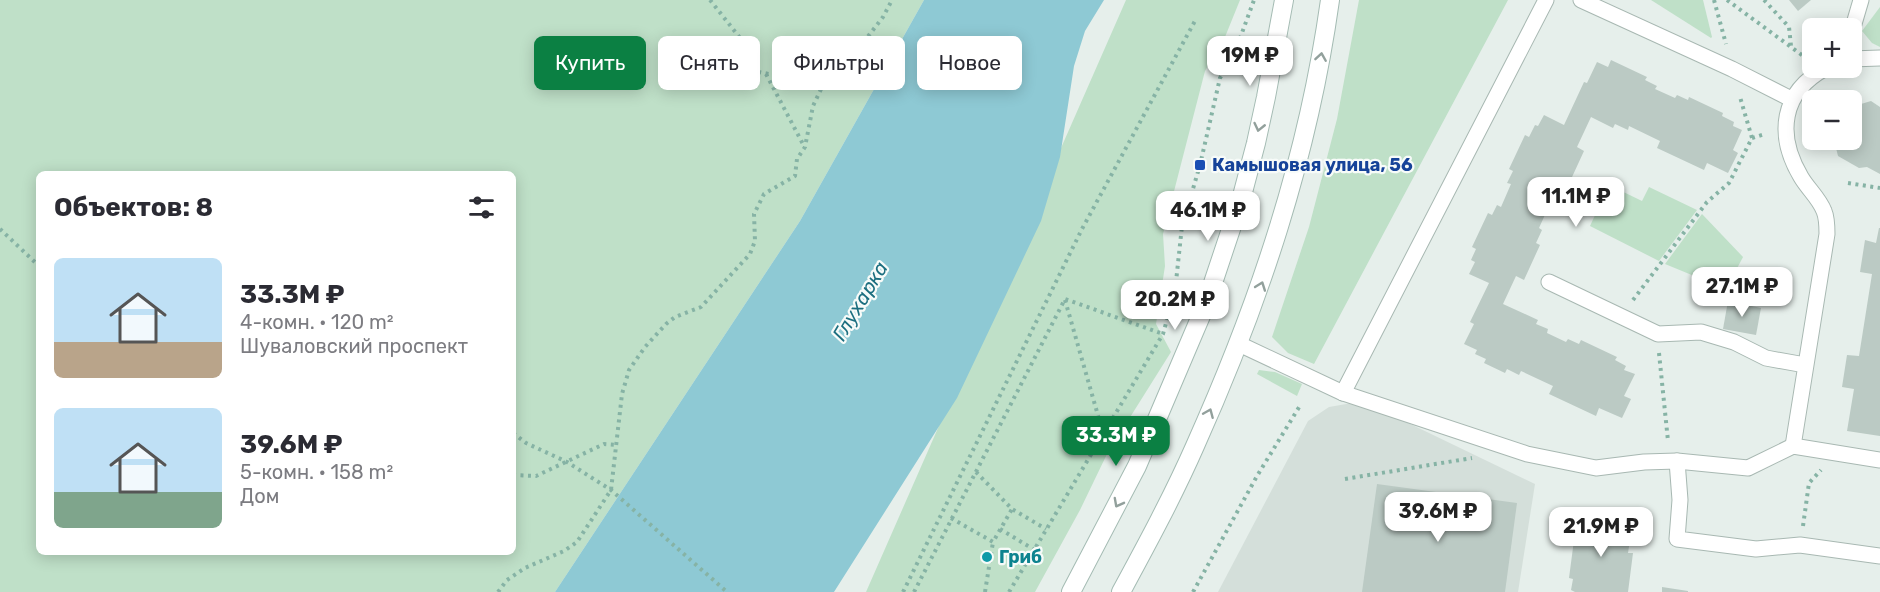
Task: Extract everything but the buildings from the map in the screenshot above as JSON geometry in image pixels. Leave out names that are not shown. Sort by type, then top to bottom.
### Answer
[{"type":"main road","points":[[1071,592],[1137,466],[1206,304],[1242,196],[1266,97],[1284,0]]},
{"type":"main road","points":[[1121,592],[1195,447],[1239,344],[1268,267],[1297,170],[1317,78],[1330,0]]},
{"type":"lane","points":[[1343,393],[1546,0]]},
{"type":"lane","points":[[1581,0],[1732,69],[1791,99]]},
{"type":"lane","points":[[1856,18],[1861,0]]},
{"type":"lane","points":[[1862,59],[1880,58]]},
{"type":"lane","points":[[1793,446],[1827,234],[1825,213],[1801,176],[1784,127],[1791,99],[1803,84],[1812,78]]},
{"type":"lane","points":[[1550,282],[1658,334],[1701,332],[1734,342],[1766,358],[1805,365]]},
{"type":"lane","points":[[1239,344],[1343,393],[1538,456],[1596,468],[1644,462],[1677,461],[1748,468],[1793,446],[1880,460]]},
{"type":"lane","points":[[1677,461],[1680,500],[1677,539],[1756,549],[1800,545],[1880,556]]},
{"type":"path","points":[[710,0],[752,53],[754,71],[772,75]]},
{"type":"path","points":[[868,36],[883,17],[892,0]]},
{"type":"path","points":[[1009,592],[1163,334],[1175,291],[1182,226],[1200,165],[1220,78],[1235,52],[1254,0]]},
{"type":"path","points":[[1621,316],[1707,202],[1729,183],[1752,138],[1714,0]]},
{"type":"path","points":[[1727,0],[1802,56]]},
{"type":"path","points":[[1764,0],[1789,27],[1791,47]]},
{"type":"path","points":[[903,592],[1082,229],[1196,20]]},
{"type":"path","points":[[765,73],[805,147]]},
{"type":"path","points":[[498,592],[507,580],[525,568],[564,551],[577,542],[611,490],[618,445],[622,394],[629,370],[645,347],[666,324],[675,317],[701,307],[750,254],[755,241],[754,214],[764,194],[795,176],[797,159],[805,147],[813,106],[822,90]]},
{"type":"path","points":[[1848,183],[1880,188]]},
{"type":"path","points":[[0,229],[36,263]]},
{"type":"path","points":[[1065,299],[1163,334]]},
{"type":"path","points":[[1065,299],[1103,433]]},
{"type":"path","points":[[914,592],[1065,299]]},
{"type":"path","points":[[1658,334],[1669,448],[1677,461]]},
{"type":"path","points":[[1193,592],[1257,476],[1301,404]]},
{"type":"path","points":[[516,435],[526,443],[567,462],[611,490],[727,592]]},
{"type":"path","points":[[516,475],[536,476],[604,444],[618,445]]},
{"type":"path","points":[[1800,545],[1809,483],[1826,465],[1828,451]]},
{"type":"path","points":[[1345,479],[1483,457]]},
{"type":"path","points":[[976,472],[1012,509],[1046,529]]},
{"type":"path","points":[[985,592],[993,542],[1012,509]]},
{"type":"path","points":[[951,518],[993,542]]},
{"type":"path","points":[[1000,529],[1034,549]]},
{"type":"shaded area","points":[[1352,403],[1373,406],[1535,484],[1518,592],[1218,592],[1308,421],[1329,407]]},
{"type":"green space","points":[[0,0],[924,0],[904,36],[772,36],[772,90],[874,90],[800,221],[555,592],[0,592]]},
{"type":"green space","points":[[1126,0],[1240,0],[1225,37],[1205,71],[1163,234],[1165,266],[1156,324],[1171,352],[1107,454],[1080,510],[1035,592],[866,592]]},
{"type":"green space","points":[[1359,0],[1508,0],[1314,364],[1288,353],[1272,337],[1309,227],[1337,119]]},
{"type":"green space","points":[[1651,0],[1703,0],[1712,37],[1711,38]]},
{"type":"green space","points":[[1880,7],[1880,47],[1872,43],[1862,31]]},
{"type":"green space","points":[[1609,185],[1642,201],[1649,187],[1697,210],[1659,261],[1590,226]]},
{"type":"green space","points":[[1702,214],[1743,257],[1726,289],[1665,264]]},
{"type":"green space","points":[[1259,370],[1275,372],[1302,384],[1297,396],[1257,374]]},
{"type":"water","name":"Глухарка","points":[[924,0],[1104,0],[1085,31],[1074,66],[1060,157],[1041,221],[957,398],[834,592],[555,592],[800,221],[874,90],[905,90],[904,36]]},
{"type":"place","name":"Камышовая улица, 56","points":[[1200,165]]},
{"type":"place","name":"Гриб","points":[[987,557]]}]
